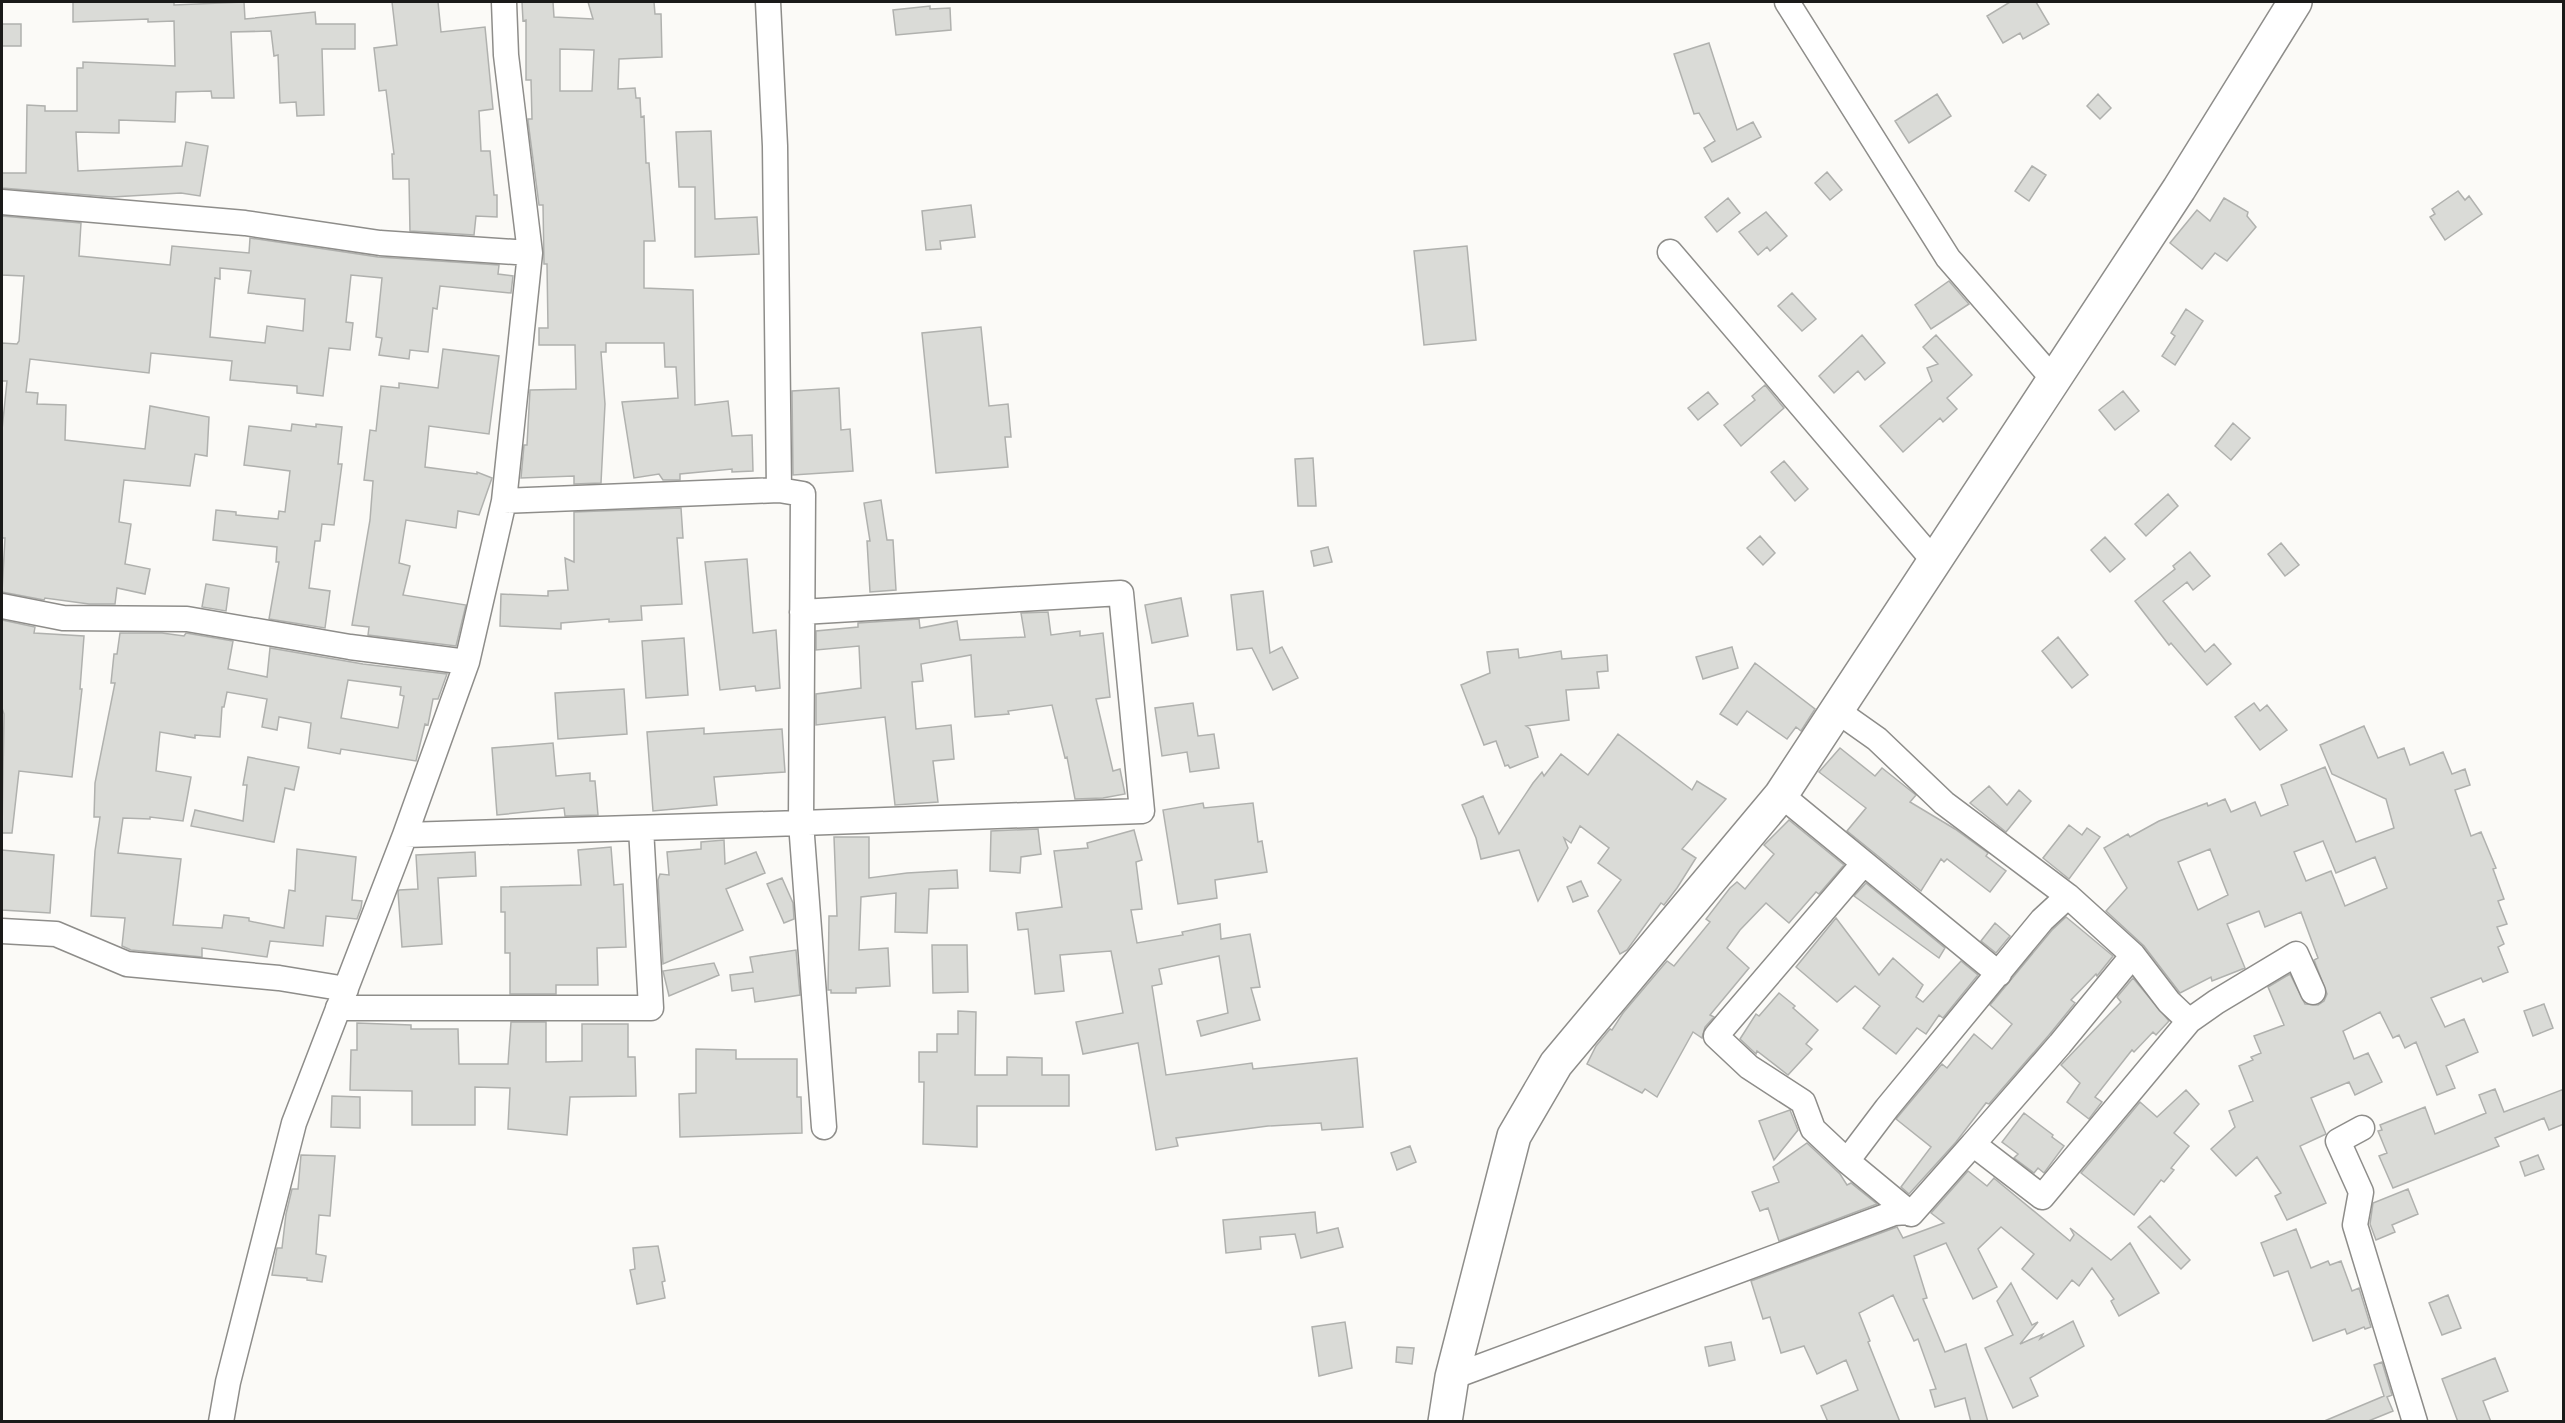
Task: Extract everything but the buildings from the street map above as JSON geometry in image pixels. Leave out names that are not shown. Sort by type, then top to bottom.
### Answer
[{"type":"main road","points":[[1445,1422],[1452,1377],[1514,1136],[1556,1064],[1781,795],[2179,189],[2295,2]]},
{"type":"street","points":[[221,1422],[228,1382],[294,1124],[405,835],[467,662],[504,501],[530,253],[506,55],[504,2]]},
{"type":"street","points":[[768,2],[775,146],[779,490]]},
{"type":"street","points":[[1787,2],[1948,258],[2054,380]]},
{"type":"street","points":[[2,202],[245,223],[380,243],[530,253]]},
{"type":"street","points":[[1671,252],[1934,561]]},
{"type":"street","points":[[504,501],[779,490],[803,494],[801,823],[824,1127]]},
{"type":"street","points":[[405,835],[1142,811],[1122,593],[802,612]]},
{"type":"street","points":[[2,606],[63,618],[187,619],[350,647],[467,662]]},
{"type":"street","points":[[1836,710],[1877,739],[1944,803],[2068,896],[2133,955],[2169,1002],[2189,1022]]},
{"type":"street","points":[[1781,795],[1999,974]]},
{"type":"street","points":[[2,931],[56,934],[127,964],[279,978],[342,999],[651,1008],[641,828]]},
{"type":"street","points":[[1864,863],[1716,1036],[1749,1067],[1803,1102],[1813,1129],[1911,1215],[2068,1036],[2133,955]]},
{"type":"street","points":[[1847,1161],[1887,1108],[2042,920],[2068,896]]},
{"type":"street","points":[[1973,1144],[2042,1197],[2189,1022],[2216,1002],[2296,954],[2313,992]]},
{"type":"street","points":[[2362,1128],[2338,1141],[2361,1192],[2355,1225],[2415,1422]]},
{"type":"street","points":[[1452,1377],[1894,1214],[1908,1212]]}]
